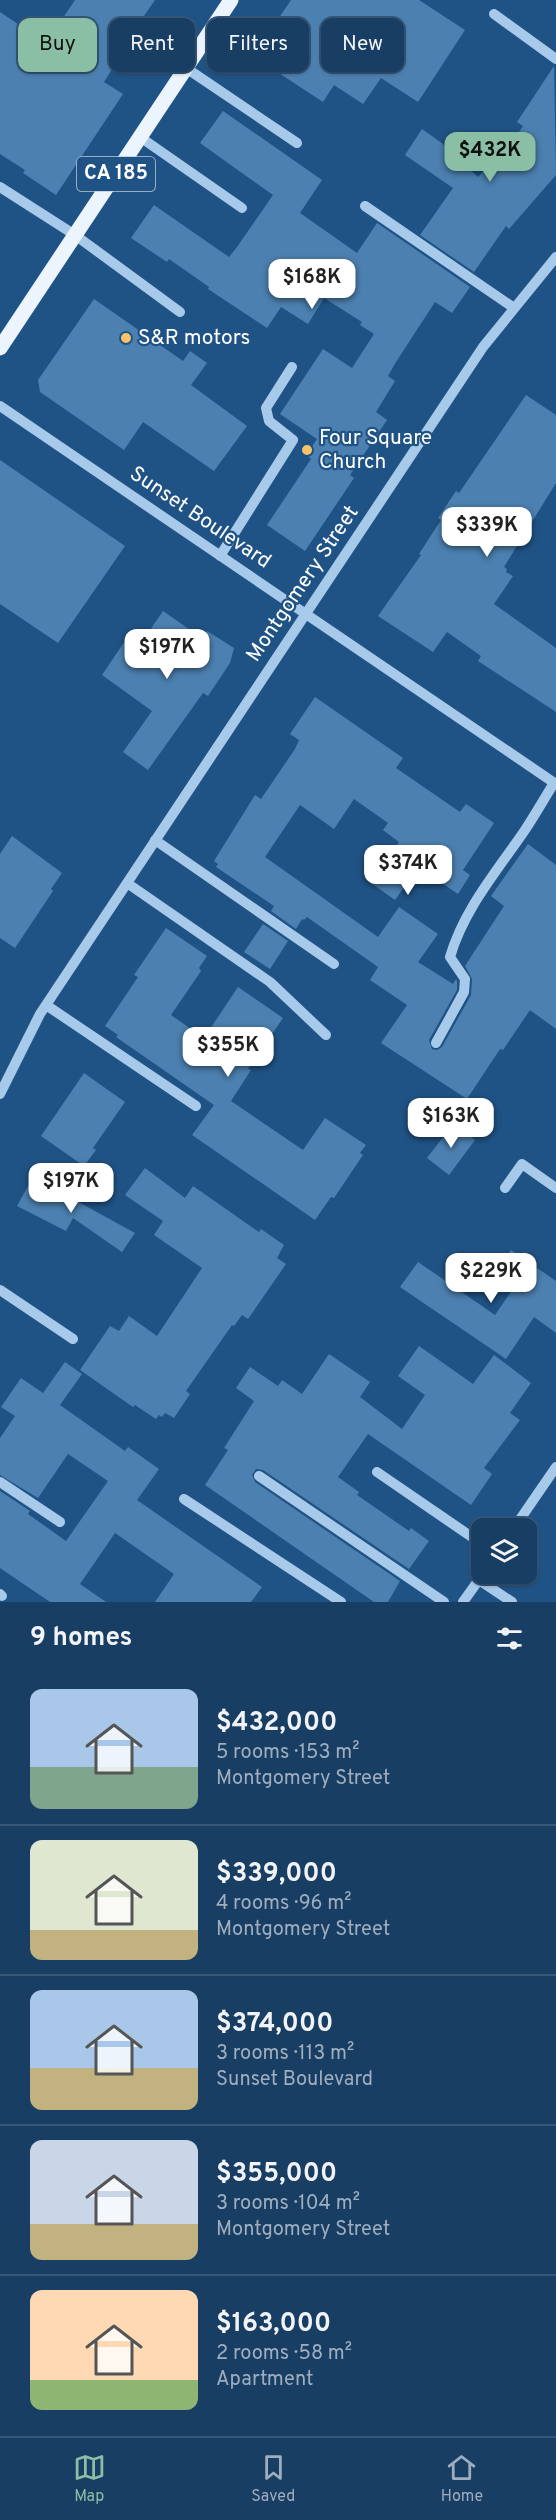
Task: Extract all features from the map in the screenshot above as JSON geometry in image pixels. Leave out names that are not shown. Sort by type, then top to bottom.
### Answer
[{"type":"main road","name":"CA 185","points":[[195,54],[231,0]]},
{"type":"main road","name":"CA 185","points":[[0,348],[183,72]]},
{"type":"street","points":[[494,14],[556,59]]},
{"type":"street","points":[[192,72],[297,143]]},
{"type":"street","points":[[140,138],[242,208]]},
{"type":"street","points":[[0,187],[75,236],[180,312]]},
{"type":"street","points":[[365,206],[514,308]]},
{"type":"street","name":"Montgomery Street","points":[[0,1094],[46,1005],[155,840],[483,347],[556,257]]},
{"type":"street","points":[[220,556],[293,440],[269,421],[267,408],[292,367]]},
{"type":"street","name":"Sunset Boulevard","points":[[0,406],[555,784]]},
{"type":"street","points":[[436,1043],[464,992],[465,979],[450,957],[457,934],[494,872],[555,784]]},
{"type":"street","points":[[155,840],[334,964]]},
{"type":"street","points":[[127,883],[270,982],[326,1035]]},
{"type":"street","points":[[46,1005],[196,1106]]},
{"type":"street","points":[[505,1188],[522,1164],[556,1188]]},
{"type":"street","points":[[0,1290],[73,1339]]},
{"type":"street","points":[[521,1518],[556,1467]]},
{"type":"street","points":[[377,1472],[471,1536]]},
{"type":"street","points":[[259,1476],[444,1602]]},
{"type":"street","points":[[0,1482],[60,1521]]},
{"type":"street","points":[[184,1499],[341,1602]]},
{"type":"street","points":[[463,1602],[476,1584]]},
{"type":"street","points":[[490,1584],[512,1602]]},
{"type":"building","points":[[75,0],[155,0],[143,18],[109,18],[110,72],[104,82],[123,94],[56,195],[23,173],[25,170],[0,154],[0,12],[18,24],[18,72],[97,72],[97,18],[63,18]]},
{"type":"building","points":[[291,0],[419,0],[465,30],[418,102],[381,78],[363,104],[334,85],[323,102],[277,72],[309,72],[309,18],[279,18]]},
{"type":"building","points":[[554,66],[556,175],[509,229],[506,226],[474,272],[420,235],[453,188],[405,155],[422,129],[443,144],[478,177],[488,166],[493,171],[523,126],[517,122]]},
{"type":"building","points":[[223,111],[322,180],[300,213],[357,253],[377,223],[470,287],[452,313],[435,302],[396,362],[388,376],[395,381],[376,412],[387,420],[350,475],[354,478],[305,551],[267,525],[311,459],[306,455],[317,439],[280,414],[323,349],[352,368],[374,334],[360,325],[362,322],[324,298],[308,324],[281,307],[267,328],[208,289],[209,287],[169,259],[167,262],[131,238],[154,205],[229,257],[237,247],[273,195],[200,143]]},
{"type":"building","points":[[94,299],[183,361],[190,351],[207,363],[191,385],[247,426],[214,471],[143,422],[124,450],[40,392],[38,380]]},
{"type":"building","points":[[526,395],[556,415],[556,483],[504,567],[507,569],[506,572],[513,576],[494,604],[556,648],[556,712],[478,661],[481,656],[447,632],[433,652],[378,616],[421,555],[419,554],[441,520],[438,518],[456,491],[459,493]]},
{"type":"building","points":[[0,460],[125,546],[58,643],[0,604]]},
{"type":"building","points":[[163,611],[199,636],[203,637],[207,631],[234,648],[230,663],[208,696],[203,693],[148,770],[123,752],[152,711],[102,675],[127,638],[139,646]]},
{"type":"building","points":[[315,697],[403,758],[396,768],[460,812],[466,804],[494,823],[463,870],[470,875],[458,894],[418,867],[395,900],[371,883],[399,842],[383,830],[388,823],[354,799],[334,829],[300,805],[265,857],[378,937],[399,907],[438,934],[418,962],[453,984],[456,979],[457,990],[429,1040],[432,1049],[437,1050],[442,1047],[471,995],[472,979],[465,966],[504,906],[491,896],[528,844],[556,865],[556,1029],[530,1010],[503,1050],[500,1049],[467,1099],[381,1043],[407,1005],[370,980],[378,967],[307,917],[302,919],[296,929],[271,911],[274,906],[216,867],[218,864],[214,861],[255,795],[261,799],[295,749],[299,740],[290,734]]},
{"type":"building","points":[[12,836],[62,873],[51,889],[53,891],[15,948],[0,938],[0,854]]},
{"type":"building","points":[[263,924],[288,941],[270,969],[244,952]]},
{"type":"building","points":[[166,928],[207,956],[199,968],[201,971],[171,1015],[204,1038],[238,987],[283,1018],[248,1069],[251,1070],[231,1101],[303,1150],[325,1118],[366,1145],[360,1153],[363,1155],[334,1198],[331,1197],[315,1220],[192,1135],[214,1105],[116,1037],[118,1035],[105,1026],[138,977],[134,975]]},
{"type":"building","points":[[84,1073],[125,1102],[93,1148],[96,1150],[84,1166],[41,1136]]},
{"type":"building","points":[[454,1123],[475,1140],[449,1175],[427,1158]]},
{"type":"building","points":[[145,1168],[185,1198],[193,1186],[259,1232],[261,1229],[284,1245],[277,1258],[286,1264],[248,1319],[242,1315],[234,1326],[232,1325],[186,1391],[190,1394],[174,1418],[165,1413],[156,1419],[135,1405],[133,1407],[80,1370],[110,1326],[119,1331],[129,1316],[157,1336],[202,1268],[154,1235],[163,1221],[125,1195]]},
{"type":"building","points":[[33,1177],[135,1233],[122,1252],[73,1218],[66,1231],[17,1206]]},
{"type":"building","points":[[511,1250],[556,1281],[556,1333],[534,1317],[506,1359],[400,1287],[418,1262],[495,1315],[519,1280],[499,1267]]},
{"type":"building","points":[[419,1346],[473,1384],[494,1355],[531,1383],[510,1413],[520,1420],[484,1468],[492,1474],[471,1505],[368,1434],[338,1477],[359,1492],[357,1495],[409,1531],[411,1528],[429,1541],[409,1569],[263,1470],[256,1469],[252,1475],[255,1482],[400,1581],[388,1602],[374,1602],[205,1485],[228,1450],[224,1448],[254,1401],[236,1388],[250,1367],[278,1386],[282,1380],[302,1394],[329,1354],[370,1382],[360,1397],[402,1429],[425,1395],[398,1376]]},
{"type":"building","points":[[65,1362],[82,1374],[60,1405],[125,1451],[128,1447],[159,1469],[137,1500],[262,1587],[251,1602],[155,1602],[174,1574],[115,1533],[80,1584],[106,1602],[50,1602],[0,1568],[0,1491],[30,1511],[28,1514],[66,1541],[108,1481],[68,1454],[38,1498],[0,1475],[0,1438],[15,1416],[1,1407],[21,1378],[43,1393]]},
{"type":"place","name":"S&R motors","points":[[126,338]]},
{"type":"place","name":"Four Square Church","points":[[307,450]]}]
